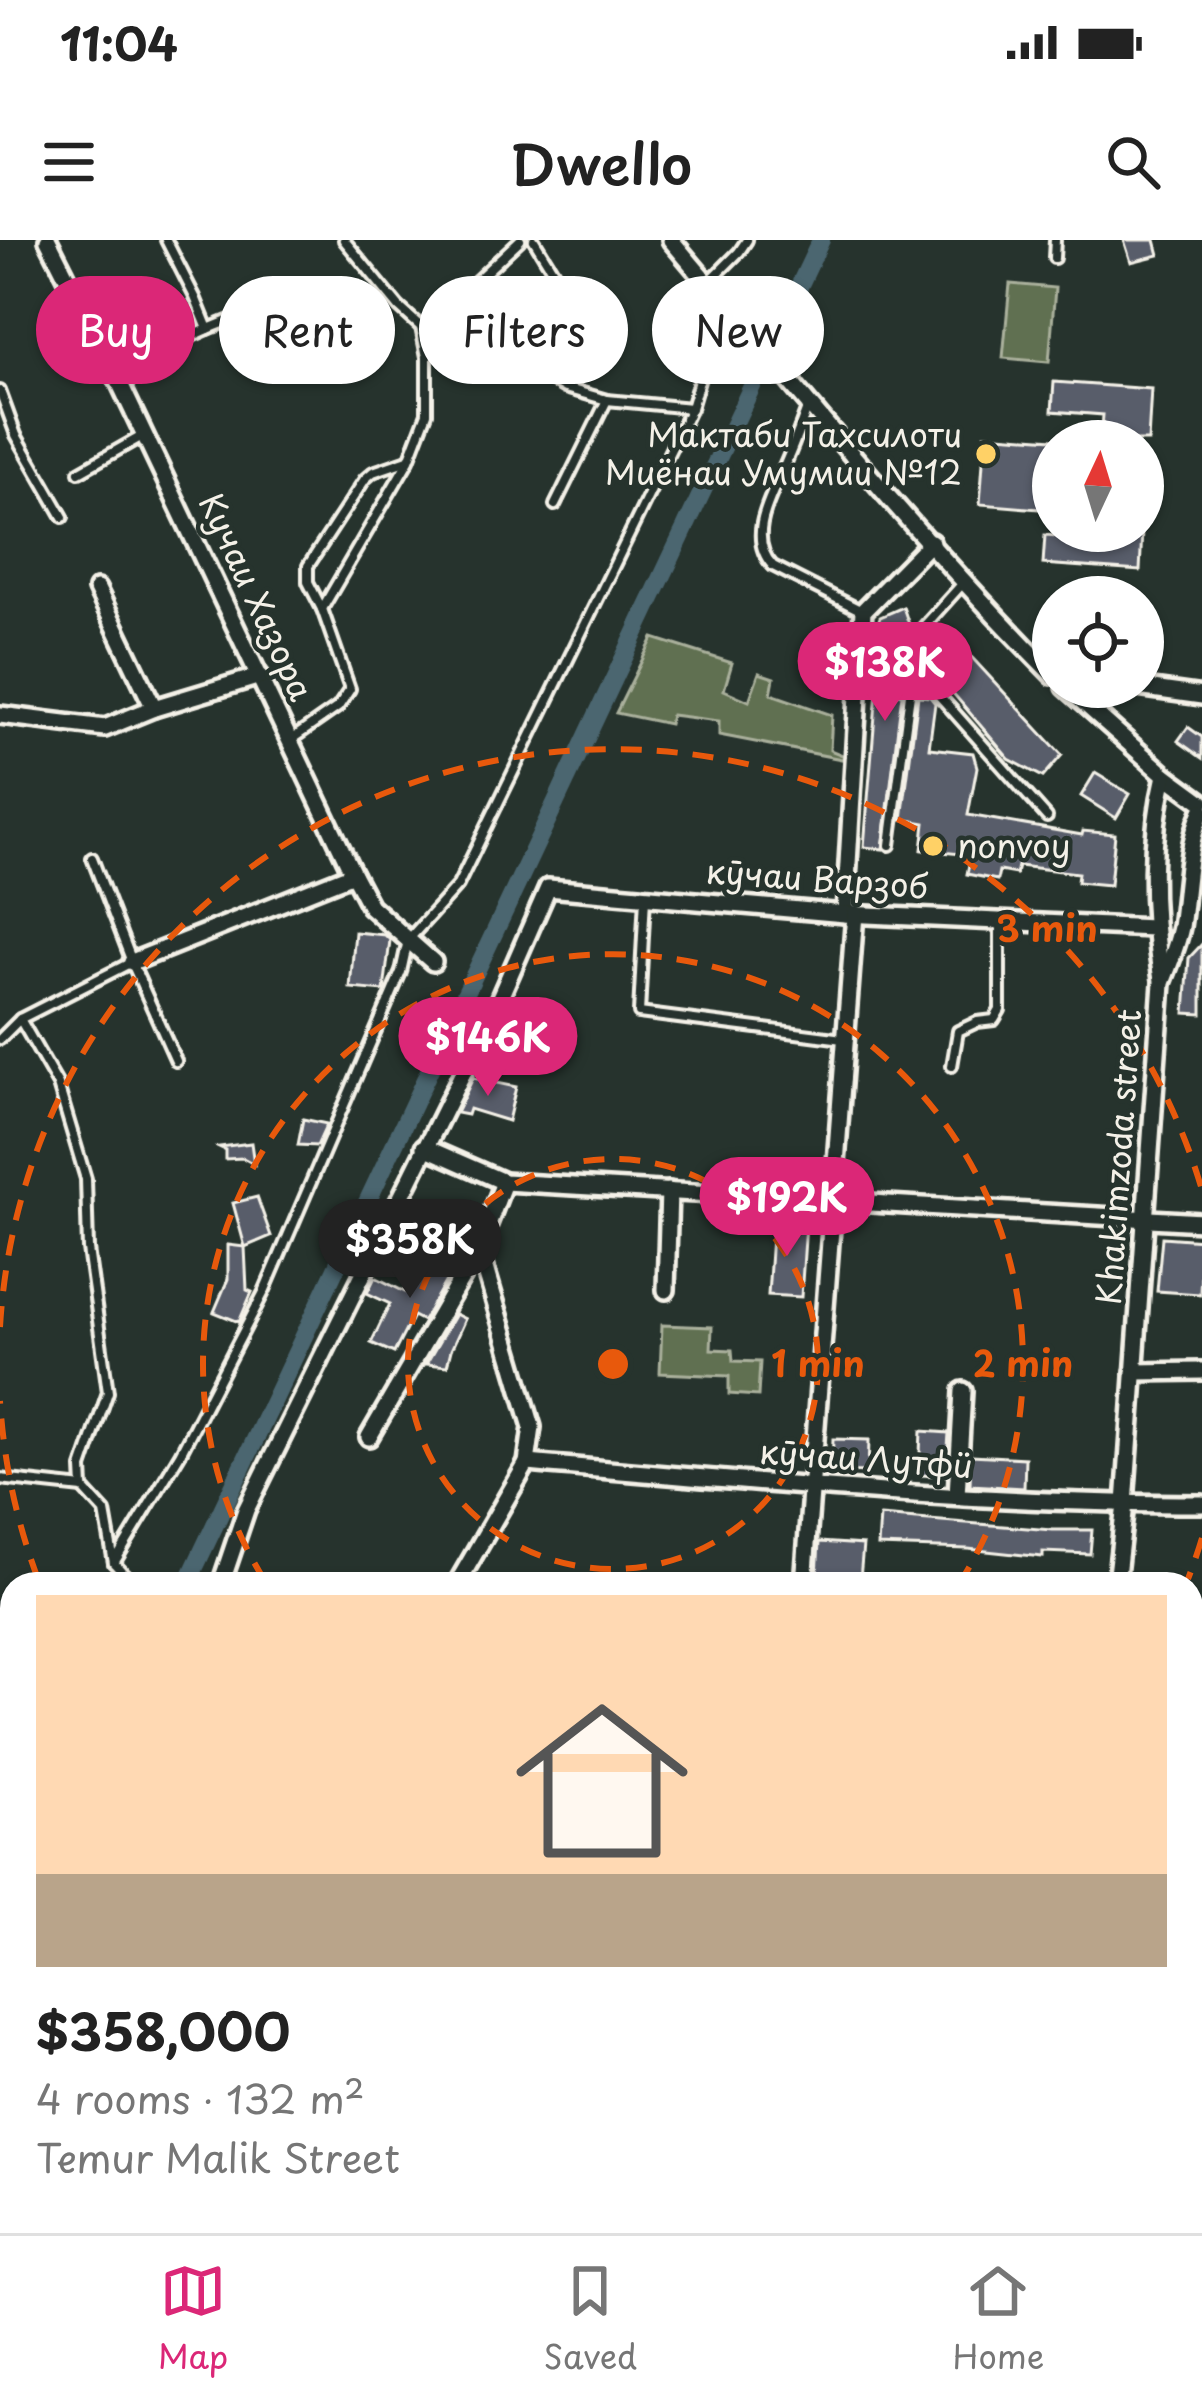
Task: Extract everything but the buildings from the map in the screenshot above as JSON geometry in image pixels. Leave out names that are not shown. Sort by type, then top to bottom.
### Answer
[{"type":"street","name":"Кучаи Хазора","points":[[48,240],[66,276]]},
{"type":"street","points":[[671,240],[701,276]]},
{"type":"street","name":"Кучаи Хазора","points":[[120,384],[370,906],[433,962]]},
{"type":"street","points":[[793,384],[1032,652]]},
{"type":"street","points":[[805,1572],[844,1040],[863,611],[931,542]]},
{"type":"street","points":[[97,589],[154,708]]},
{"type":"street","points":[[0,716],[105,728],[260,676]]},
{"type":"street","points":[[1164,691],[1202,696]]},
{"type":"street","points":[[1090,708],[1202,806]]},
{"type":"street","points":[[1162,983],[1153,928],[1156,811],[1165,775]]},
{"type":"street","name":"Khakimzoda street","points":[[1117,1572],[1162,983],[1180,933],[1189,859],[1202,806]]},
{"type":"street","points":[[132,962],[353,874]]},
{"type":"street","name":"кӯчаи Варзоб","points":[[424,1147],[498,1002],[548,888],[850,914],[1153,928]]},
{"type":"street","points":[[225,1572],[246,1510],[424,1147],[504,1182],[1202,1222]]},
{"type":"street","points":[[369,1437],[478,1248],[504,1182]]},
{"type":"street","points":[[666,1290],[669,1191]]},
{"type":"street","points":[[464,1572],[527,1463],[532,1427],[478,1248]]},
{"type":"street","points":[[1134,1372],[1202,1371]]},
{"type":"street","points":[[957,1495],[963,1391]]},
{"type":"street","name":"кӯчаи Лутфӣ","points":[[527,1463],[813,1487],[1202,1504]]},
{"type":"lane","points":[[166,240],[208,329]]},
{"type":"lane","points":[[344,240],[419,325]]},
{"type":"lane","points":[[481,276],[520,240]]},
{"type":"lane","points":[[534,240],[556,276]]},
{"type":"lane","points":[[716,276],[748,240]]},
{"type":"lane","points":[[1054,258],[1055,240]]},
{"type":"lane","points":[[195,335],[219,325]]},
{"type":"lane","points":[[322,609],[410,460],[427,413],[427,384]]},
{"type":"lane","points":[[559,384],[607,400],[691,409]]},
{"type":"lane","points":[[114,1563],[180,1454],[264,1292],[401,972],[408,940],[458,885],[691,409],[698,384]]},
{"type":"lane","points":[[0,392],[16,435],[62,517]]},
{"type":"lane","points":[[555,505],[607,400]]},
{"type":"lane","points":[[809,404],[762,517],[763,556],[772,566],[863,611]]},
{"type":"lane","points":[[79,472],[145,435]]},
{"type":"lane","points":[[290,740],[338,707],[350,689],[308,582],[308,566],[365,478],[410,460]]},
{"type":"lane","points":[[890,844],[917,633],[965,580]]},
{"type":"lane","points":[[912,665],[1047,817]]},
{"type":"lane","points":[[92,858],[176,1061]]},
{"type":"lane","points":[[645,896],[639,1013],[844,1040]]},
{"type":"lane","points":[[952,1066],[958,1031],[994,1020],[1000,1010],[1000,922]]},
{"type":"lane","points":[[0,1039],[20,1019],[132,962]]},
{"type":"lane","points":[[20,1019],[58,1085],[86,1179],[88,1249],[108,1392],[82,1468],[83,1488],[105,1512],[114,1563],[123,1572]]},
{"type":"lane","points":[[0,1479],[83,1488]]},
{"type":"green space","points":[[1010,284],[1055,288],[1049,362],[1003,358]]},
{"type":"green space","points":[[653,638],[732,663],[724,690],[749,701],[759,673],[774,678],[771,694],[832,715],[830,750],[845,756],[719,735],[719,721],[671,715],[669,724],[616,713]]},
{"type":"green space","points":[[662,1325],[712,1327],[711,1349],[732,1350],[733,1361],[760,1362],[758,1396],[729,1394],[729,1376],[660,1373]]},
{"type":"waterway","points":[[193,1572],[821,240]]},
{"type":"place","name":"Мактаби Тахсилоти Миёнаи Умумии №12","points":[[986,454]]},
{"type":"place","name":"nonvoy","points":[[933,846]]}]
